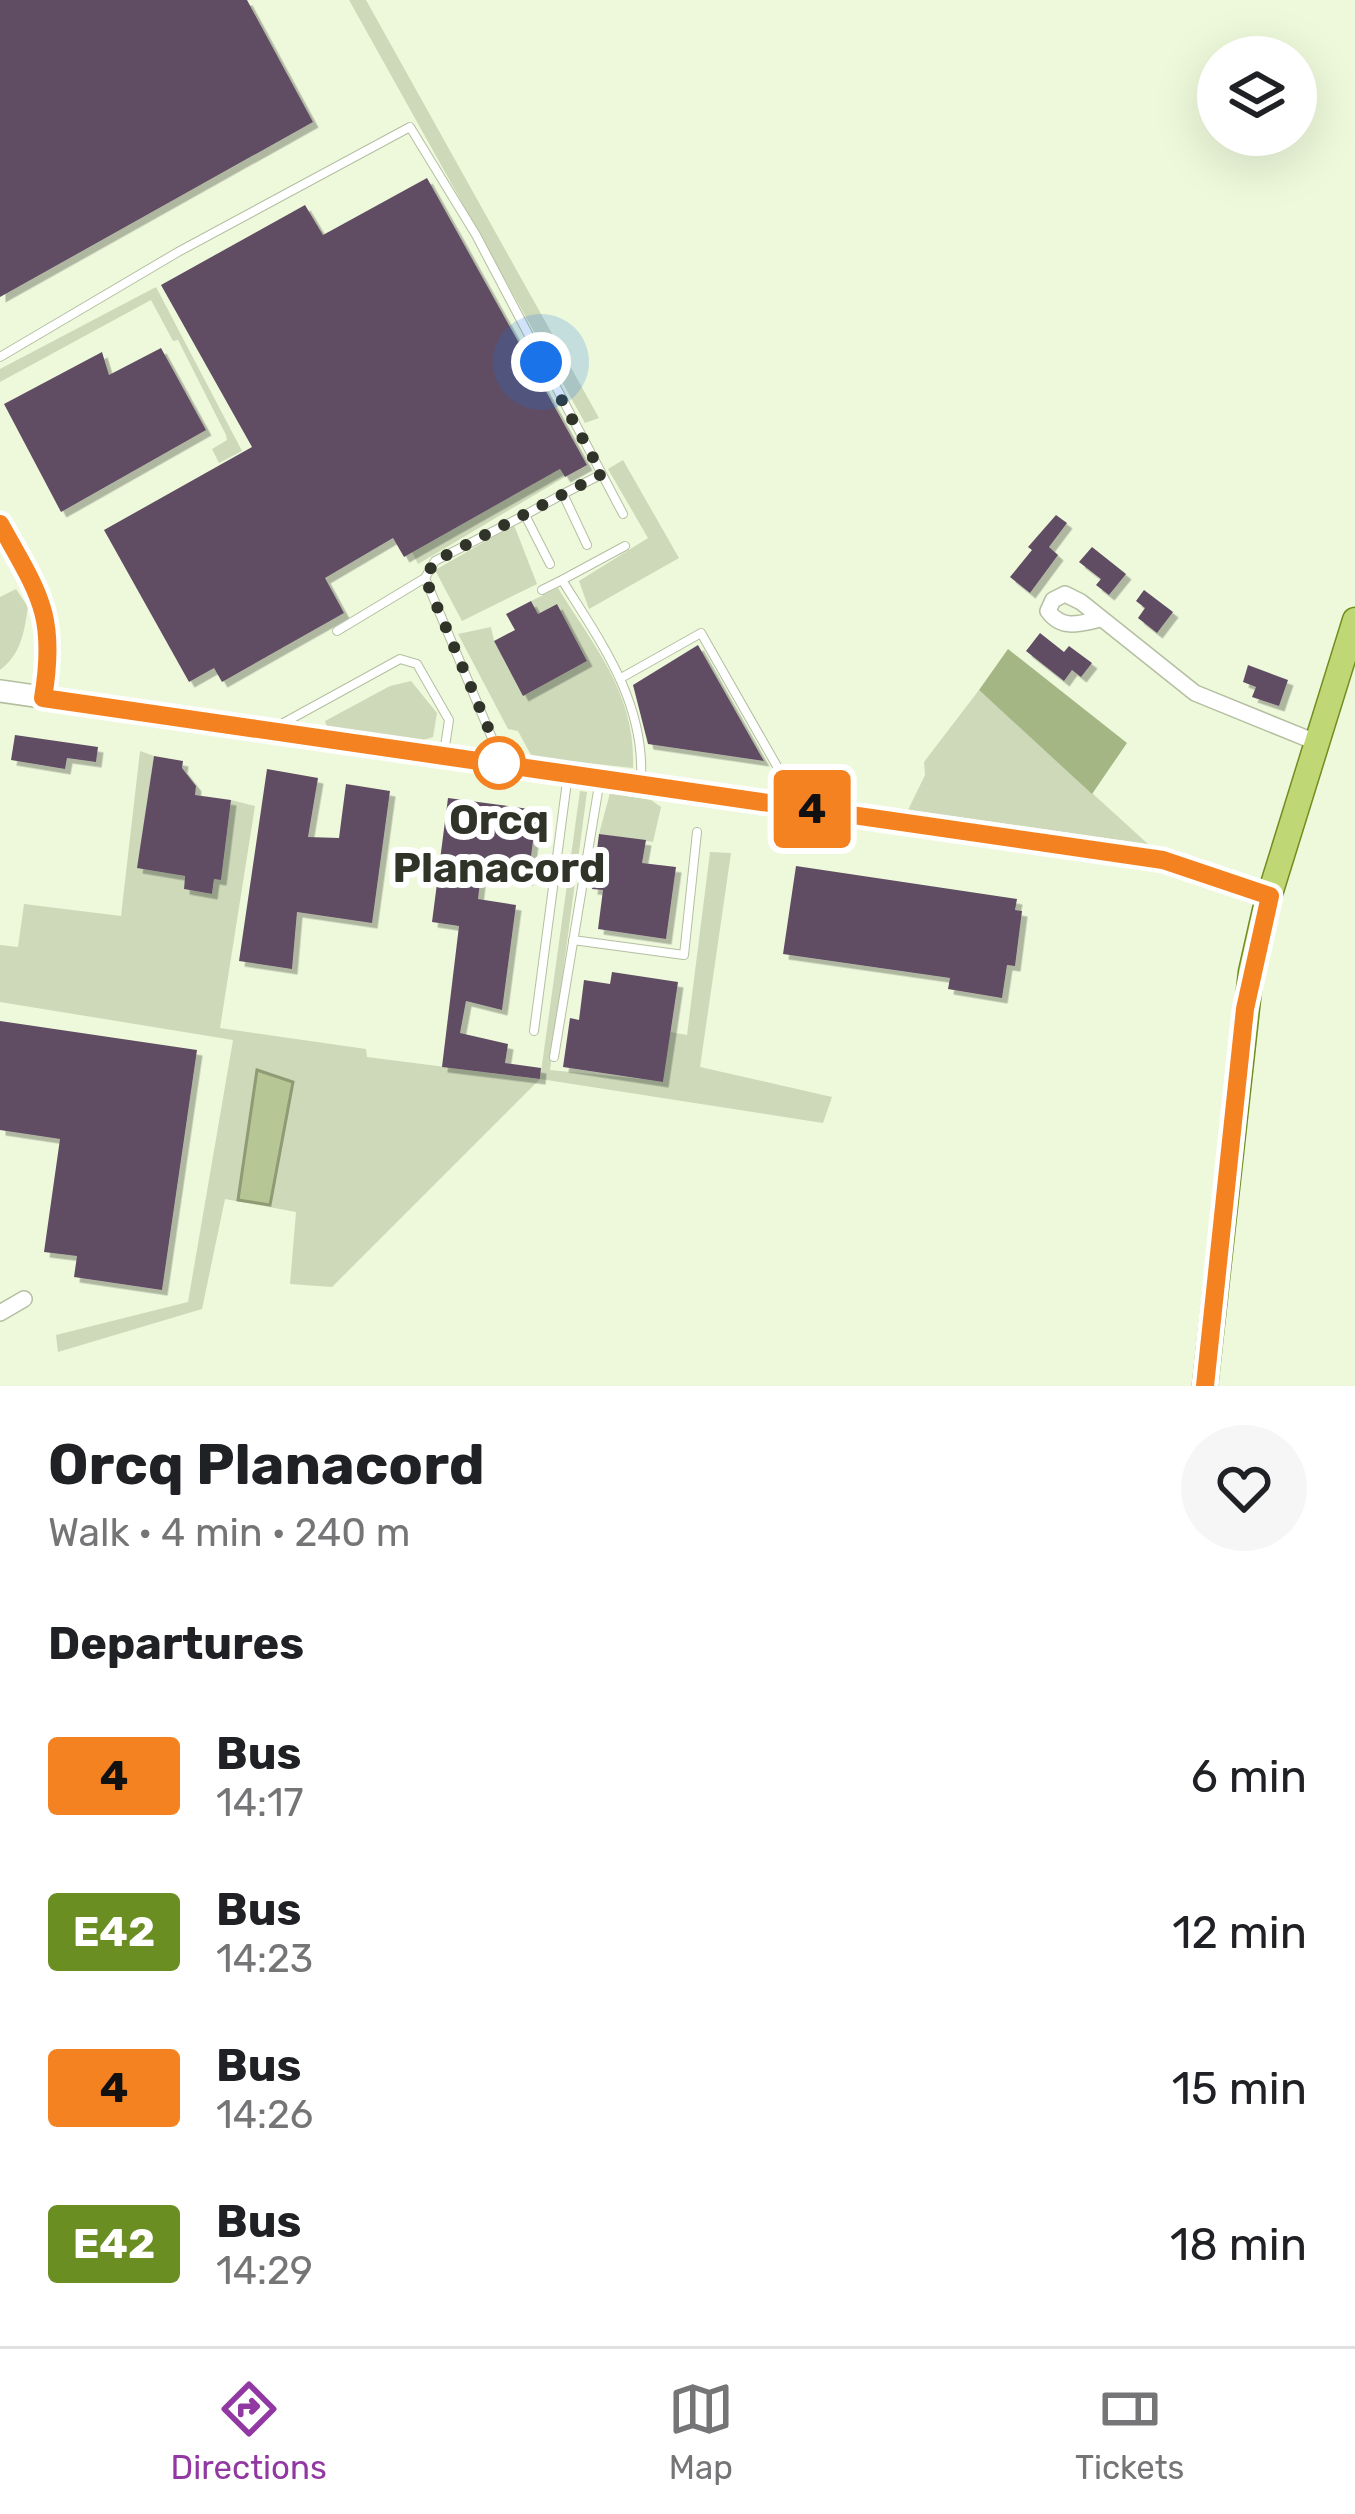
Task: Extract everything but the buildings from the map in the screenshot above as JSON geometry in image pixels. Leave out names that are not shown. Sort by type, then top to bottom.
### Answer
[{"type":"main road","points":[[0,524],[43,601],[50,656],[43,698]]},
{"type":"main road","points":[[1205,1386],[1245,1009],[1270,896],[1355,620]]},
{"type":"main road","points":[[0,692],[1163,860],[1270,896]]},
{"type":"street","points":[[1100,619],[1195,693],[1318,743]]},
{"type":"street","points":[[0,1313],[24,1299]]},
{"type":"lane","points":[[3,352],[410,128],[476,235],[623,514]]},
{"type":"lane","points":[[338,631],[425,578],[435,561],[602,474]]},
{"type":"lane","points":[[563,494],[587,544]]},
{"type":"lane","points":[[525,515],[550,564]]},
{"type":"lane","points":[[542,590],[625,546]]},
{"type":"lane","points":[[425,578],[503,763]]},
{"type":"lane","points":[[562,580],[613,657],[636,718],[641,783]]},
{"type":"lane","points":[[621,678],[701,633],[778,768]]},
{"type":"lane","points":[[271,729],[400,659],[417,664],[449,720],[444,754]]},
{"type":"lane","points":[[534,1030],[568,773]]},
{"type":"lane","points":[[554,1057],[600,777]]},
{"type":"lane","points":[[573,940],[684,956],[698,832]]},
{"type":"shaded area","points":[[349,0],[366,0],[599,418],[585,423]]},
{"type":"shaded area","points":[[156,287],[242,451],[219,463],[212,449],[227,440],[226,435],[178,340],[173,341],[151,300],[0,382],[0,369]]},
{"type":"shaded area","points":[[623,460],[679,558],[589,609],[579,581],[648,538],[608,469]]},
{"type":"shaded area","points":[[560,469],[565,477],[418,564],[412,552]]},
{"type":"shaded area","points":[[514,525],[537,584],[462,621],[435,570]]},
{"type":"shaded area","points":[[558,588],[620,694],[628,717],[633,768],[532,757],[518,731],[508,729],[458,634],[491,627],[524,695],[587,661],[557,604],[538,614],[531,601]]},
{"type":"shaded area","points":[[16,589],[28,607],[25,626],[17,650],[0,670],[0,597]]},
{"type":"shaded area","points":[[1008,649],[1127,743],[1092,794],[979,690]]},
{"type":"shaded area","points":[[411,681],[437,713],[433,737],[417,742],[329,733],[325,721],[390,686]]},
{"type":"shaded area","points":[[979,690],[1148,844],[908,810],[925,775],[924,762]]},
{"type":"shaded area","points":[[140,751],[154,756],[138,867],[185,876],[184,889],[212,894],[214,879],[221,879],[231,800],[255,806],[220,1028],[366,1049],[367,1057],[540,1079],[332,1287],[290,1284],[296,1212],[225,1199],[202,1309],[58,1352],[56,1335],[188,1302],[233,1040],[0,1002],[0,945],[18,947],[24,904],[121,916]]},
{"type":"shaded area","points":[[580,791],[587,792],[550,1070],[663,1081],[670,1032],[687,1035],[710,852],[731,853],[700,1067],[832,1097],[823,1123],[540,1079]]},
{"type":"shaded area","points":[[610,793],[651,800],[661,807],[653,842],[599,834]]},
{"type":"shaded area","points":[[257,1070],[293,1082],[270,1205],[238,1200]]},
{"type":"bus line","name":"4","points":[[0,524],[43,601],[50,656],[43,698],[1163,860],[1270,896],[1245,1009],[1205,1386]]},
{"type":"place","name":"Orcq Planacord","points":[[499,763]]},
{"type":"route","points":[[499,763],[503,763],[425,578],[435,561],[602,474],[541,362]]}]
